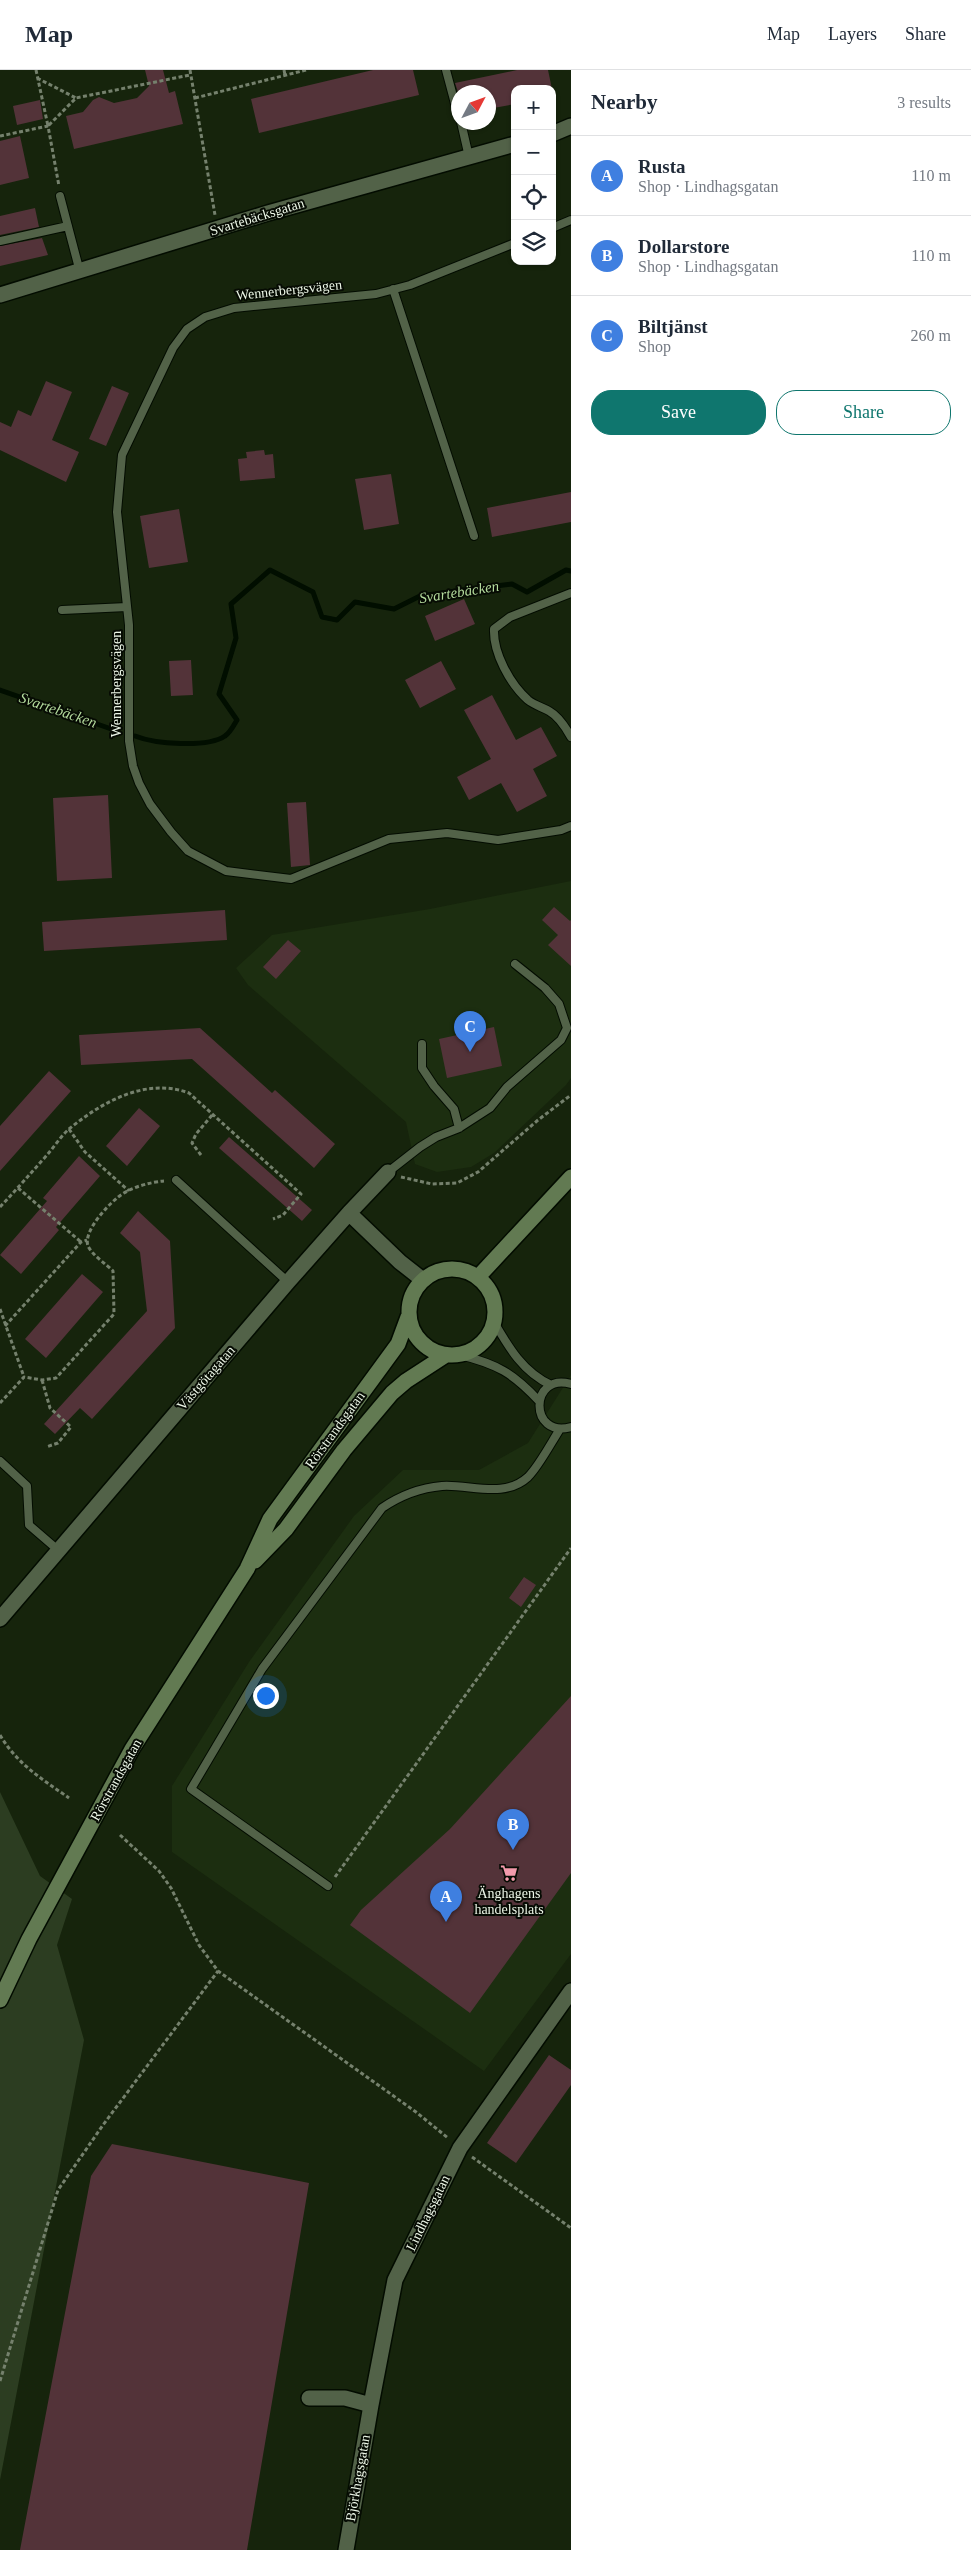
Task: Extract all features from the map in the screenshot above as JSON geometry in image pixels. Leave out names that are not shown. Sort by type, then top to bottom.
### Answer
[{"type":"main road","points":[[478,1277],[571,1177]]},
{"type":"main road","points":[[422,1280],[431,1274],[450,1268],[465,1271],[478,1277],[491,1293],[496,1312],[494,1322]]},
{"type":"main road","name":"Rörstrandsgatan","points":[[0,2000],[29,1939],[132,1749],[247,1569],[270,1519],[398,1344],[408,1317],[412,1297],[422,1280]]},
{"type":"main road","points":[[408,1317],[412,1330],[420,1342],[432,1351],[453,1355]]},
{"type":"main road","name":"Rörstrandsgatan","points":[[247,1569],[286,1530],[344,1450],[392,1393],[406,1381],[453,1355],[472,1351],[482,1344],[490,1334],[494,1322]]},
{"type":"street","points":[[556,132],[571,126]]},
{"type":"street","name":"Svartebäcksgatan","points":[[0,295],[217,229],[511,145]]},
{"type":"street","name":"Västgötagatan","points":[[0,1619],[288,1282],[388,1172]]},
{"type":"street","points":[[349,1213],[400,1262],[422,1280]]},
{"type":"street","name":"Lindhagsgatan","points":[[371,2405],[395,2280],[460,2148],[571,1991]]},
{"type":"street","points":[[309,2398],[345,2398],[371,2405]]},
{"type":"street","name":"Björkhagsgatan","points":[[346,2550],[371,2405]]},
{"type":"lane","points":[[446,70],[451,88]]},
{"type":"lane","points":[[463,130],[469,157]]},
{"type":"lane","points":[[60,196],[80,272]]},
{"type":"lane","points":[[556,226],[571,220]]},
{"type":"lane","points":[[0,241],[68,226]]},
{"type":"lane","name":"Wennerbergsvägen","points":[[511,245],[444,272],[376,294],[234,308],[206,317],[187,329],[173,348],[122,455],[117,512],[127,607],[128,721],[133,766],[150,804],[170,832],[188,851],[226,871],[291,879],[389,840],[447,833],[498,840],[561,830],[571,826]]},
{"type":"lane","points":[[393,289],[474,536]]},
{"type":"lane","points":[[571,593],[510,618],[494,629],[494,641],[506,671],[519,690],[529,702],[551,712],[571,737]]},
{"type":"lane","points":[[62,610],[127,607]]},
{"type":"lane","points":[[388,1172],[420,1146],[459,1128],[490,1108],[507,1087],[561,1040],[567,1028],[559,1004],[545,988],[515,964]]},
{"type":"lane","points":[[422,1044],[422,1068],[434,1086],[454,1109],[459,1128]]},
{"type":"lane","points":[[176,1180],[288,1282]]},
{"type":"lane","points":[[494,1322],[518,1360],[540,1380],[551,1385]]},
{"type":"lane","points":[[453,1355],[496,1365],[519,1381],[539,1401]]},
{"type":"lane","points":[[571,1384],[560,1382],[551,1385],[543,1392],[539,1401],[539,1410],[543,1419],[550,1426],[560,1429],[571,1427]]},
{"type":"lane","points":[[328,1886],[191,1789],[262,1669],[382,1508],[398,1497],[420,1489],[444,1486],[508,1488],[528,1477],[560,1429]]},
{"type":"lane","points":[[0,1461],[27,1486],[29,1525],[58,1550]]},
{"type":"path","points":[[36,70],[60,196]]},
{"type":"path","points":[[190,70],[217,229]]},
{"type":"path","points":[[284,70],[285,75]]},
{"type":"path","points":[[195,98],[306,70]]},
{"type":"path","points":[[0,136],[48,126],[76,98],[190,75]]},
{"type":"path","points":[[37,78],[76,98]]},
{"type":"path","points":[[0,1207],[69,1129],[121,1095],[136,1090],[178,1089],[189,1093],[301,1194],[284,1215],[273,1219]]},
{"type":"path","points":[[388,1172],[415,1182],[432,1184],[457,1182],[478,1172],[538,1120],[571,1095]]},
{"type":"path","points":[[200,1155],[192,1143],[196,1134],[213,1114]]},
{"type":"path","points":[[69,1129],[85,1152],[129,1191]]},
{"type":"path","points":[[24,1377],[42,1380],[56,1378],[114,1314],[113,1271],[89,1248],[87,1240],[90,1228],[117,1198],[129,1191],[156,1182],[176,1180]]},
{"type":"path","points":[[18,1188],[81,1242]]},
{"type":"path","points":[[5,1326],[81,1242],[87,1240]]},
{"type":"path","points":[[0,1309],[24,1377]]},
{"type":"path","points":[[0,1403],[24,1377]]},
{"type":"path","points":[[42,1380],[50,1408],[71,1427],[58,1443],[46,1447]]},
{"type":"path","points":[[328,1886],[571,1548]]},
{"type":"path","points":[[0,1735],[9,1751],[26,1768],[69,1798]]},
{"type":"path","points":[[120,1834],[159,1871],[171,1888],[199,1945],[218,1971],[416,2112],[460,2148],[571,2228]]},
{"type":"path","points":[[0,2381],[58,2190],[103,2125],[218,1971]]},
{"type":"shaded area","points":[[571,881],[571,1078],[566,1085],[494,1153],[471,1167],[437,1172],[415,1164],[406,1122],[248,985],[236,968],[272,935],[430,909]]},
{"type":"shaded area","points":[[571,1375],[571,1954],[484,2071],[172,1852],[172,1786],[249,1662],[354,1516],[403,1470],[479,1470],[528,1443]]},
{"type":"shaded area","points":[[0,1792],[40,1876],[72,1899],[57,1945],[84,2040],[0,2480]]},
{"type":"building","points":[[145,70],[163,70],[169,93],[175,91],[183,124],[74,149],[66,116],[83,112],[93,100],[99,97],[114,103],[137,98],[149,86]]},
{"type":"building","points":[[373,70],[413,70],[419,95],[259,133],[251,99]]},
{"type":"building","points":[[517,70],[548,70],[551,85],[511,85],[511,105],[496,108],[496,85],[456,85],[455,83]]},
{"type":"building","points":[[40,100],[43,119],[17,125],[13,106]]},
{"type":"building","points":[[20,136],[29,178],[0,185],[0,141]]},
{"type":"building","points":[[35,208],[39,227],[0,235],[0,216]]},
{"type":"building","points":[[42,238],[48,255],[0,266],[0,246]]},
{"type":"building","points":[[46,381],[72,392],[52,440],[79,452],[66,482],[0,450],[0,422],[11,427],[18,410],[31,416]]},
{"type":"building","points":[[112,386],[129,393],[106,446],[89,439]]},
{"type":"building","points":[[264,450],[265,455],[273,454],[275,478],[240,481],[238,459],[247,458],[246,452]]},
{"type":"building","points":[[391,474],[399,524],[364,530],[355,479]]},
{"type":"building","points":[[571,492],[571,522],[492,537],[487,508]]},
{"type":"building","points":[[179,509],[188,562],[149,568],[140,516]]},
{"type":"building","points":[[464,599],[475,624],[435,641],[425,616]]},
{"type":"building","points":[[191,660],[193,695],[171,696],[169,661]]},
{"type":"building","points":[[441,661],[456,689],[420,708],[405,680]]},
{"type":"building","points":[[492,695],[516,740],[541,727],[557,756],[533,769],[547,796],[517,812],[501,783],[469,800],[457,777],[491,759],[464,710]]},
{"type":"building","points":[[108,795],[112,878],[57,881],[53,798]]},
{"type":"building","points":[[306,802],[310,865],[291,867],[287,803]]},
{"type":"building","points":[[554,907],[571,920],[571,966],[548,945],[558,935],[542,920]]},
{"type":"building","points":[[225,910],[227,940],[44,951],[42,922]]},
{"type":"building","points":[[288,940],[301,951],[276,979],[263,967]]},
{"type":"building","points":[[494,1027],[502,1066],[447,1078],[439,1039]]},
{"type":"building","points":[[200,1028],[272,1093],[275,1090],[335,1144],[314,1168],[192,1059],[81,1065],[79,1035]]},
{"type":"building","points":[[49,1071],[71,1091],[0,1171],[0,1126]]},
{"type":"building","points":[[139,1108],[160,1126],[127,1166],[106,1146]]},
{"type":"building","points":[[229,1137],[312,1210],[302,1221],[219,1148]]},
{"type":"building","points":[[79,1156],[100,1176],[56,1227],[59,1230],[21,1274],[0,1255],[47,1201],[43,1198]]},
{"type":"building","points":[[138,1211],[170,1241],[175,1328],[92,1419],[80,1408],[55,1434],[44,1424],[147,1311],[140,1252],[120,1233]]},
{"type":"building","points":[[82,1274],[103,1292],[46,1358],[25,1339]]},
{"type":"building","points":[[524,1577],[536,1585],[521,1607],[509,1598]]},
{"type":"building","name":"Änghagens handelsplats","points":[[571,1696],[571,1873],[470,2013],[350,1925],[361,1910],[450,1829]]},
{"type":"building","points":[[549,2055],[571,2070],[571,2085],[516,2163],[487,2143]]},
{"type":"building","points":[[112,2144],[309,2183],[247,2550],[20,2550],[91,2176]]},
{"type":"waterway","name":"Svartebäcken","points":[[135,736],[181,744],[217,740],[230,731],[237,720],[219,694],[236,638],[231,604],[270,570],[313,592],[322,617],[337,620],[355,602],[394,609],[420,596],[471,589],[512,584],[527,592],[566,570],[571,571]]},
{"type":"waterway","name":"Svartebäcken","points":[[0,690],[117,731]]},
{"type":"place","name":"Biltjänst","points":[[470,1052]]},
{"type":"place","name":"Dollarstore","points":[[513,1850]]},
{"type":"place","name":"Änghagens handelsplats","points":[[509,1873]]},
{"type":"place","name":"Rusta","points":[[446,1922]]}]
